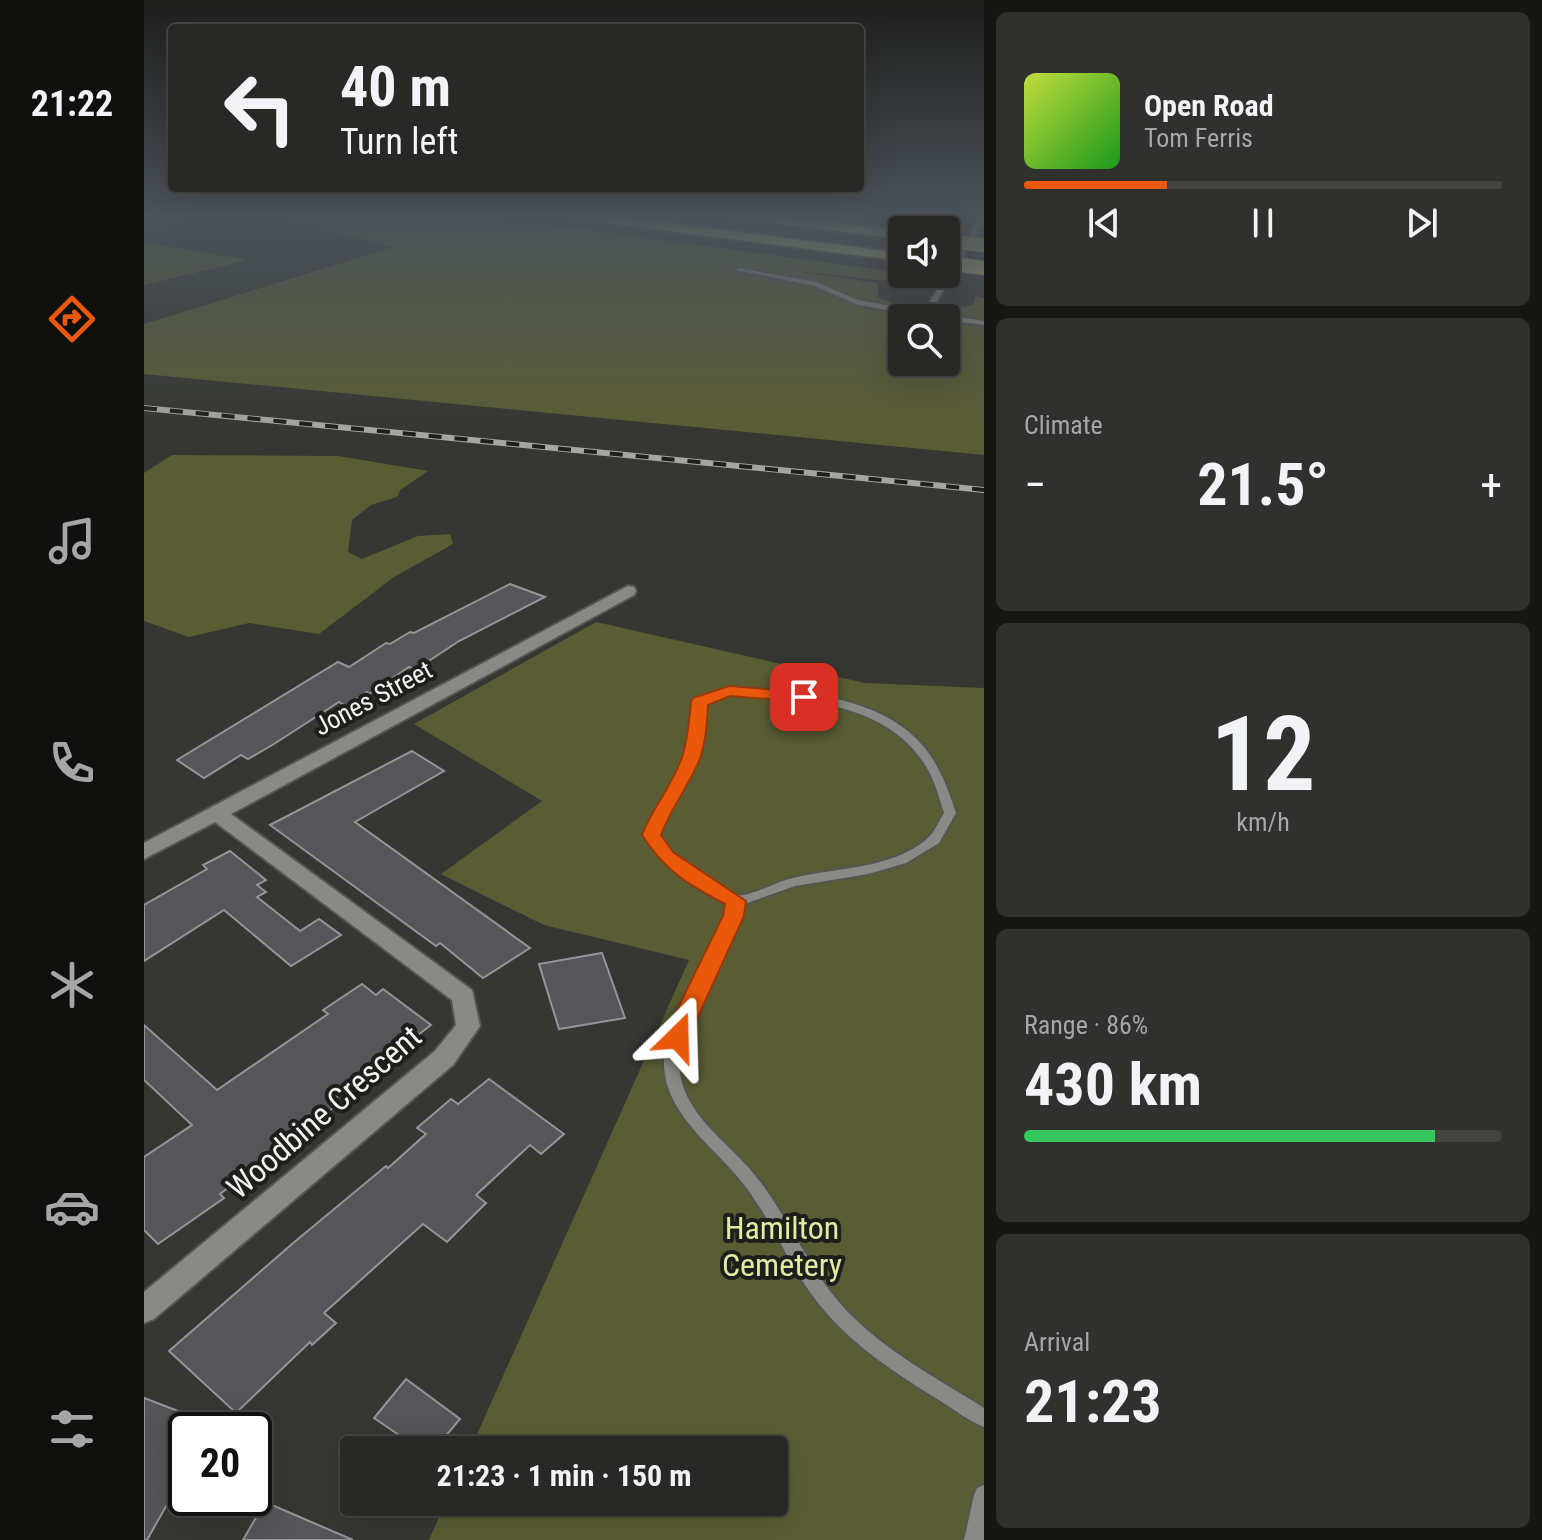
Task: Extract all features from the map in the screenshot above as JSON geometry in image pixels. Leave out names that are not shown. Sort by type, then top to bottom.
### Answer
[{"type":"street","name":"Jones Street","points":[[144,852],[628,591]]},
{"type":"street","name":"Woodbine Crescent","points":[[144,1310],[444,1058],[468,1026],[464,996],[216,813]]},
{"type":"lane","points":[[816,286],[856,302],[888,308]]},
{"type":"lane","points":[[932,304],[942,286]]},
{"type":"lane","points":[[960,320],[984,323]]},
{"type":"lane","points":[[729,691],[778,693],[871,712],[907,735],[944,784],[950,813],[934,840],[901,860],[868,870],[793,882],[736,901],[698,881],[666,857],[652,835],[660,812],[690,760],[697,733],[699,702],[729,691]]},
{"type":"lane","points":[[736,901],[733,916],[685,1016],[670,1059],[677,1093],[700,1127],[753,1184],[782,1236],[832,1308],[879,1349],[984,1418]]},
{"type":"lane","points":[[974,1540],[984,1495]]},
{"type":"green space","points":[[268,286],[878,286],[878,297],[896,304],[888,304],[888,376],[960,376],[960,308],[973,304],[976,296],[984,298],[984,455],[144,374],[144,324]]},
{"type":"green space","points":[[172,455],[338,456],[428,471],[400,490],[397,497],[371,505],[352,520],[348,552],[362,559],[418,536],[450,534],[453,544],[394,577],[319,634],[249,623],[189,637],[144,621],[144,473]]},
{"type":"green space","name":"Hamilton Cemetery","points":[[596,622],[865,683],[984,688],[984,1540],[429,1540],[440,1516],[788,1516],[788,1436],[476,1436],[689,960],[544,925],[441,874],[542,801],[414,724]]},
{"type":"building","points":[[510,584],[545,597],[459,641],[415,670],[409,667],[346,706],[339,702],[248,759],[241,755],[204,778],[177,760],[338,662],[349,667],[386,643],[414,633]]},
{"type":"building","points":[[412,751],[444,771],[355,822],[530,948],[483,978],[440,943],[436,946],[270,825]]},
{"type":"building","points":[[230,851],[266,880],[257,885],[266,892],[257,897],[300,931],[319,919],[341,935],[291,966],[224,910],[144,961],[144,905],[207,869],[203,865]]},
{"type":"building","points":[[602,953],[625,1018],[559,1029],[539,964]]},
{"type":"building","points":[[362,984],[376,995],[383,989],[431,1025],[332,1101],[337,1105],[220,1194],[224,1198],[158,1244],[144,1230],[144,1157],[192,1125],[144,1080],[144,1025],[217,1090],[328,1014],[323,1010]]},
{"type":"building","points":[[489,1079],[564,1134],[541,1154],[530,1145],[476,1195],[486,1203],[447,1242],[423,1224],[324,1313],[336,1323],[312,1345],[310,1342],[235,1412],[169,1351],[292,1244],[426,1134],[417,1128],[451,1099],[458,1104]]},
{"type":"building","points":[[406,1379],[460,1419],[446,1436],[400,1436],[374,1418]]},
{"type":"building","points":[[144,1398],[181,1412],[168,1412],[168,1503],[147,1540],[144,1540]]},
{"type":"building","points":[[272,1505],[353,1540],[243,1540],[257,1516],[272,1516]]},
{"type":"railway","points":[[144,408],[984,490]]},
{"type":"route","points":[[678,1037],[733,916],[736,901],[698,881],[666,857],[652,835],[660,812],[690,760],[697,733],[699,702],[729,691],[804,697]]}]
